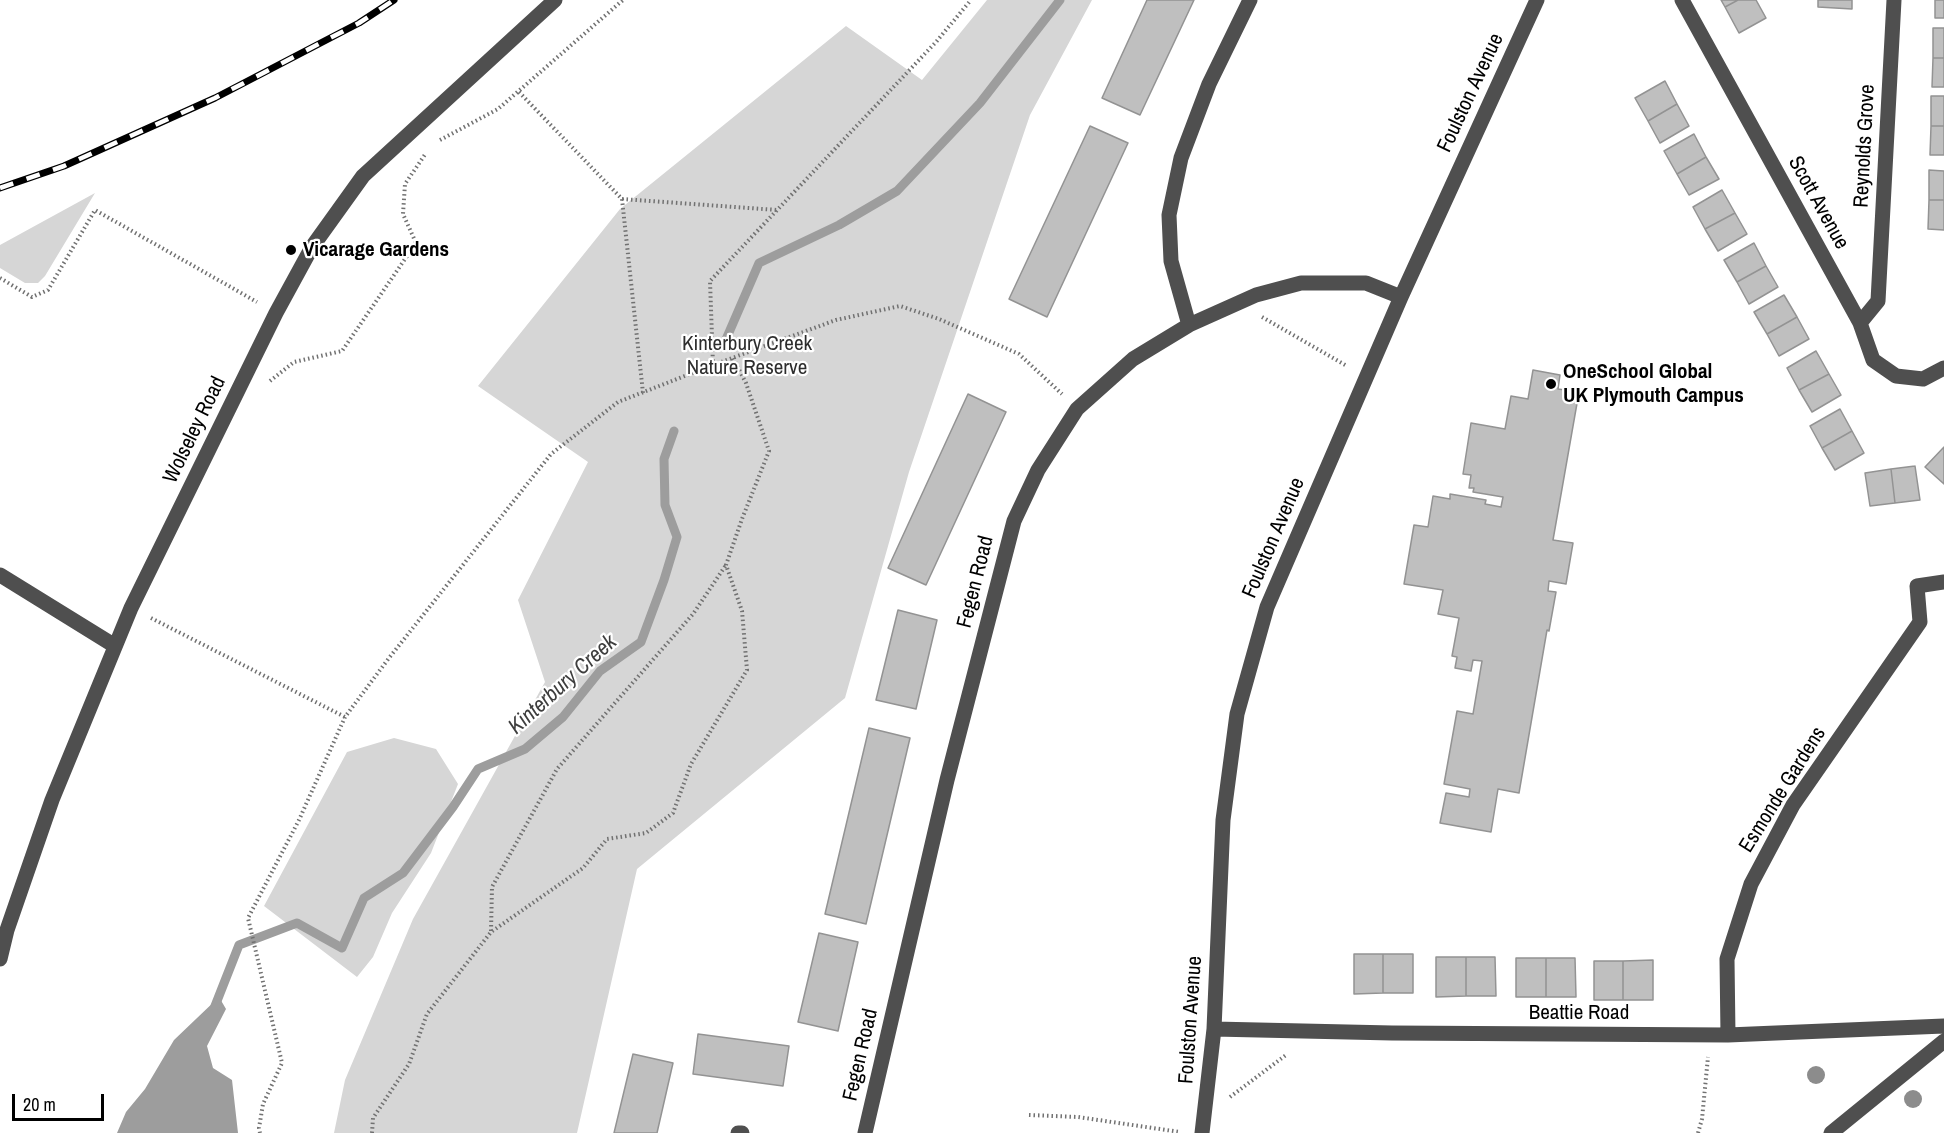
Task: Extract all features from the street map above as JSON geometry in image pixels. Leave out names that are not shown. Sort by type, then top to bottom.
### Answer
[{"type":"street","name":"Wolseley Road","points":[[0,959],[7,930],[52,800],[131,608],[276,313],[312,248],[363,176],[555,0]]},
{"type":"street","points":[[1189,325],[1171,261],[1169,214],[1181,158],[1209,84],[1250,0]]},
{"type":"street","name":"Foulston Avenue","points":[[1203,1125],[1214,1029],[1222,820],[1237,714],[1267,607],[1401,297],[1537,0]]},
{"type":"street","name":"Scott Avenue","points":[[1682,0],[1860,323],[1873,360],[1896,376],[1923,379],[1944,368]]},
{"type":"street","name":"Reynolds Grove","points":[[1860,323],[1878,301],[1894,0]]},
{"type":"street","name":"Fegen Road","points":[[865,1133],[947,780],[1014,521],[1038,470],[1077,409],[1133,359],[1189,325],[1256,295],[1300,283],[1366,283],[1401,297]]},
{"type":"street","points":[[0,575],[115,646]]},
{"type":"street","name":"Esmonde Gardens","points":[[1728,1035],[1727,959],[1751,884],[1793,805],[1920,622],[1917,586],[1944,582]]},
{"type":"street","name":"Beattie Road","points":[[1214,1029],[1728,1035],[1944,1026]]},
{"type":"street","points":[[1831,1133],[1944,1041]]},
{"type":"path","points":[[438,141],[498,109],[623,0]]},
{"type":"path","points":[[713,365],[711,281],[936,42],[971,0]]},
{"type":"path","points":[[519,92],[622,199],[643,393]]},
{"type":"path","points":[[247,371],[270,381],[294,362],[342,351],[416,243],[403,214],[405,184],[429,148]]},
{"type":"path","points":[[622,199],[777,211]]},
{"type":"path","points":[[0,278],[32,297],[48,290],[95,210],[276,313]]},
{"type":"path","points":[[1238,303],[1367,377]]},
{"type":"path","points":[[260,1133],[263,1104],[282,1063],[248,918],[299,820],[345,717],[389,658],[552,454],[618,402],[836,320],[900,306],[939,319],[1019,354],[1077,409]]},
{"type":"path","points":[[491,932],[492,887],[557,769],[693,614],[726,565],[769,451],[746,383],[733,358]]},
{"type":"path","points":[[372,1133],[373,1118],[409,1064],[427,1014],[491,932],[583,867],[607,839],[646,833],[673,813],[691,764],[747,670],[742,611],[726,565]]},
{"type":"path","points":[[131,608],[345,717]]},
{"type":"path","points":[[1203,1125],[1317,1031]]},
{"type":"path","points":[[1698,1133],[1702,1119],[1708,1068],[1708,1034]]},
{"type":"path","points":[[1029,1115],[1078,1117],[1190,1133]]},
{"type":"green space","name":"Kinterbury Creek Nature Reserve","points":[[987,0],[1092,0],[1030,115],[909,472],[845,698],[637,869],[577,1133],[334,1133],[345,1080],[413,919],[545,682],[518,600],[588,462],[478,386],[620,209],[846,26],[922,80]]},
{"type":"green space","points":[[95,193],[45,276],[38,283],[25,283],[0,268],[0,245]]},
{"type":"green space","points":[[394,738],[436,749],[458,784],[431,853],[392,913],[373,957],[357,977],[264,906],[347,752]]},
{"type":"shaded area","points":[[219,997],[226,1009],[207,1046],[213,1068],[232,1080],[238,1133],[117,1133],[126,1112],[145,1089],[174,1040]]},
{"type":"building","points":[[1147,0],[1194,0],[1140,115],[1102,98]]},
{"type":"building","points":[[1721,0],[1738,0],[1725,7]]},
{"type":"building","points":[[1738,0],[1756,0],[1766,18],[1739,33],[1725,7]]},
{"type":"building","points":[[1818,0],[1852,0],[1852,9],[1818,7]]},
{"type":"building","points":[[1935,0],[1944,0],[1944,18],[1935,18]]},
{"type":"building","points":[[1933,28],[1944,28],[1944,58],[1933,58]]},
{"type":"building","points":[[1933,58],[1944,58],[1944,87],[1932,87]]},
{"type":"building","points":[[1665,81],[1677,104],[1648,121],[1635,98]]},
{"type":"building","points":[[1931,96],[1944,96],[1944,126],[1931,126]]},
{"type":"building","points":[[1677,104],[1689,126],[1660,143],[1648,121]]},
{"type":"building","points":[[1090,126],[1128,143],[1047,317],[1009,299]]},
{"type":"building","points":[[1931,126],[1944,126],[1944,155],[1930,155]]},
{"type":"building","points":[[1694,134],[1706,157],[1677,174],[1664,151]]},
{"type":"building","points":[[1706,157],[1719,179],[1689,195],[1677,174]]},
{"type":"building","points":[[1929,170],[1944,171],[1944,200],[1929,200]]},
{"type":"building","points":[[1722,190],[1735,213],[1705,229],[1693,207]]},
{"type":"building","points":[[1929,200],[1944,200],[1944,230],[1928,229]]},
{"type":"building","points":[[1735,213],[1747,234],[1718,251],[1705,229]]},
{"type":"building","points":[[1754,243],[1766,266],[1737,282],[1724,260]]},
{"type":"building","points":[[1766,266],[1778,287],[1749,304],[1737,282]]},
{"type":"building","points":[[1784,295],[1797,317],[1767,334],[1754,312]]},
{"type":"building","points":[[1797,317],[1809,339],[1779,356],[1767,334]]},
{"type":"building","points":[[1816,351],[1829,374],[1799,390],[1787,368]]},
{"type":"building","points":[[1533,370],[1560,375],[1558,389],[1579,392],[1553,540],[1573,543],[1566,584],[1549,581],[1548,591],[1556,592],[1549,631],[1547,630],[1519,793],[1498,789],[1491,832],[1440,823],[1446,793],[1469,797],[1470,789],[1444,784],[1457,711],[1473,714],[1482,661],[1473,660],[1471,671],[1455,668],[1457,657],[1452,656],[1459,618],[1438,614],[1443,590],[1404,584],[1414,525],[1428,527],[1433,496],[1450,499],[1450,494],[1486,500],[1485,504],[1501,507],[1503,497],[1473,492],[1474,488],[1469,488],[1471,475],[1463,474],[1471,423],[1505,429],[1511,396],[1528,399]]},
{"type":"building","points":[[1829,374],[1841,395],[1812,412],[1799,390]]},
{"type":"building","points":[[968,394],[1006,412],[926,585],[888,568]]},
{"type":"building","points":[[1840,409],[1852,431],[1822,448],[1810,426]]},
{"type":"building","points":[[1852,431],[1864,453],[1835,470],[1822,448]]},
{"type":"building","points":[[1944,447],[1944,484],[1925,467]]},
{"type":"building","points":[[1915,466],[1920,500],[1895,503],[1891,469]]},
{"type":"building","points":[[1891,469],[1895,503],[1870,506],[1865,473]]},
{"type":"building","points":[[898,610],[937,620],[916,709],[876,700]]},
{"type":"building","points":[[869,728],[910,738],[866,924],[825,914]]},
{"type":"building","points":[[819,933],[858,942],[838,1031],[798,1022]]},
{"type":"building","points":[[1354,954],[1383,954],[1383,993],[1354,994]]},
{"type":"building","points":[[1383,954],[1413,954],[1413,993],[1383,993]]},
{"type":"building","points":[[1436,957],[1466,957],[1466,996],[1436,997]]},
{"type":"building","points":[[1466,957],[1495,957],[1496,996],[1466,996]]},
{"type":"building","points":[[1516,958],[1546,958],[1546,997],[1516,997]]},
{"type":"building","points":[[1546,958],[1575,958],[1576,997],[1546,997]]},
{"type":"building","points":[[1653,960],[1653,1000],[1623,1000],[1623,961]]},
{"type":"building","points":[[1594,961],[1623,961],[1623,1000],[1594,1000]]},
{"type":"building","points":[[698,1034],[789,1046],[783,1086],[693,1074]]},
{"type":"building","points":[[633,1054],[673,1063],[657,1133],[614,1133]]},
{"type":"waterway","points":[[724,344],[759,263],[839,225],[897,191],[980,103],[1060,0]]},
{"type":"waterway","name":"Kinterbury Creek","points":[[215,1006],[239,945],[297,923],[342,948],[364,898],[403,873],[453,807],[478,769],[525,749],[563,717],[600,671],[641,642],[677,537],[665,505],[664,459],[674,431]]},
{"type":"railway","points":[[0,188],[64,166],[215,98],[359,23],[394,0]]},
{"type":"place","name":"Vicarage Gardens","points":[[291,250]]},
{"type":"place","name":"OneSchool Global UK Plymouth Campus","points":[[1551,384]]}]
